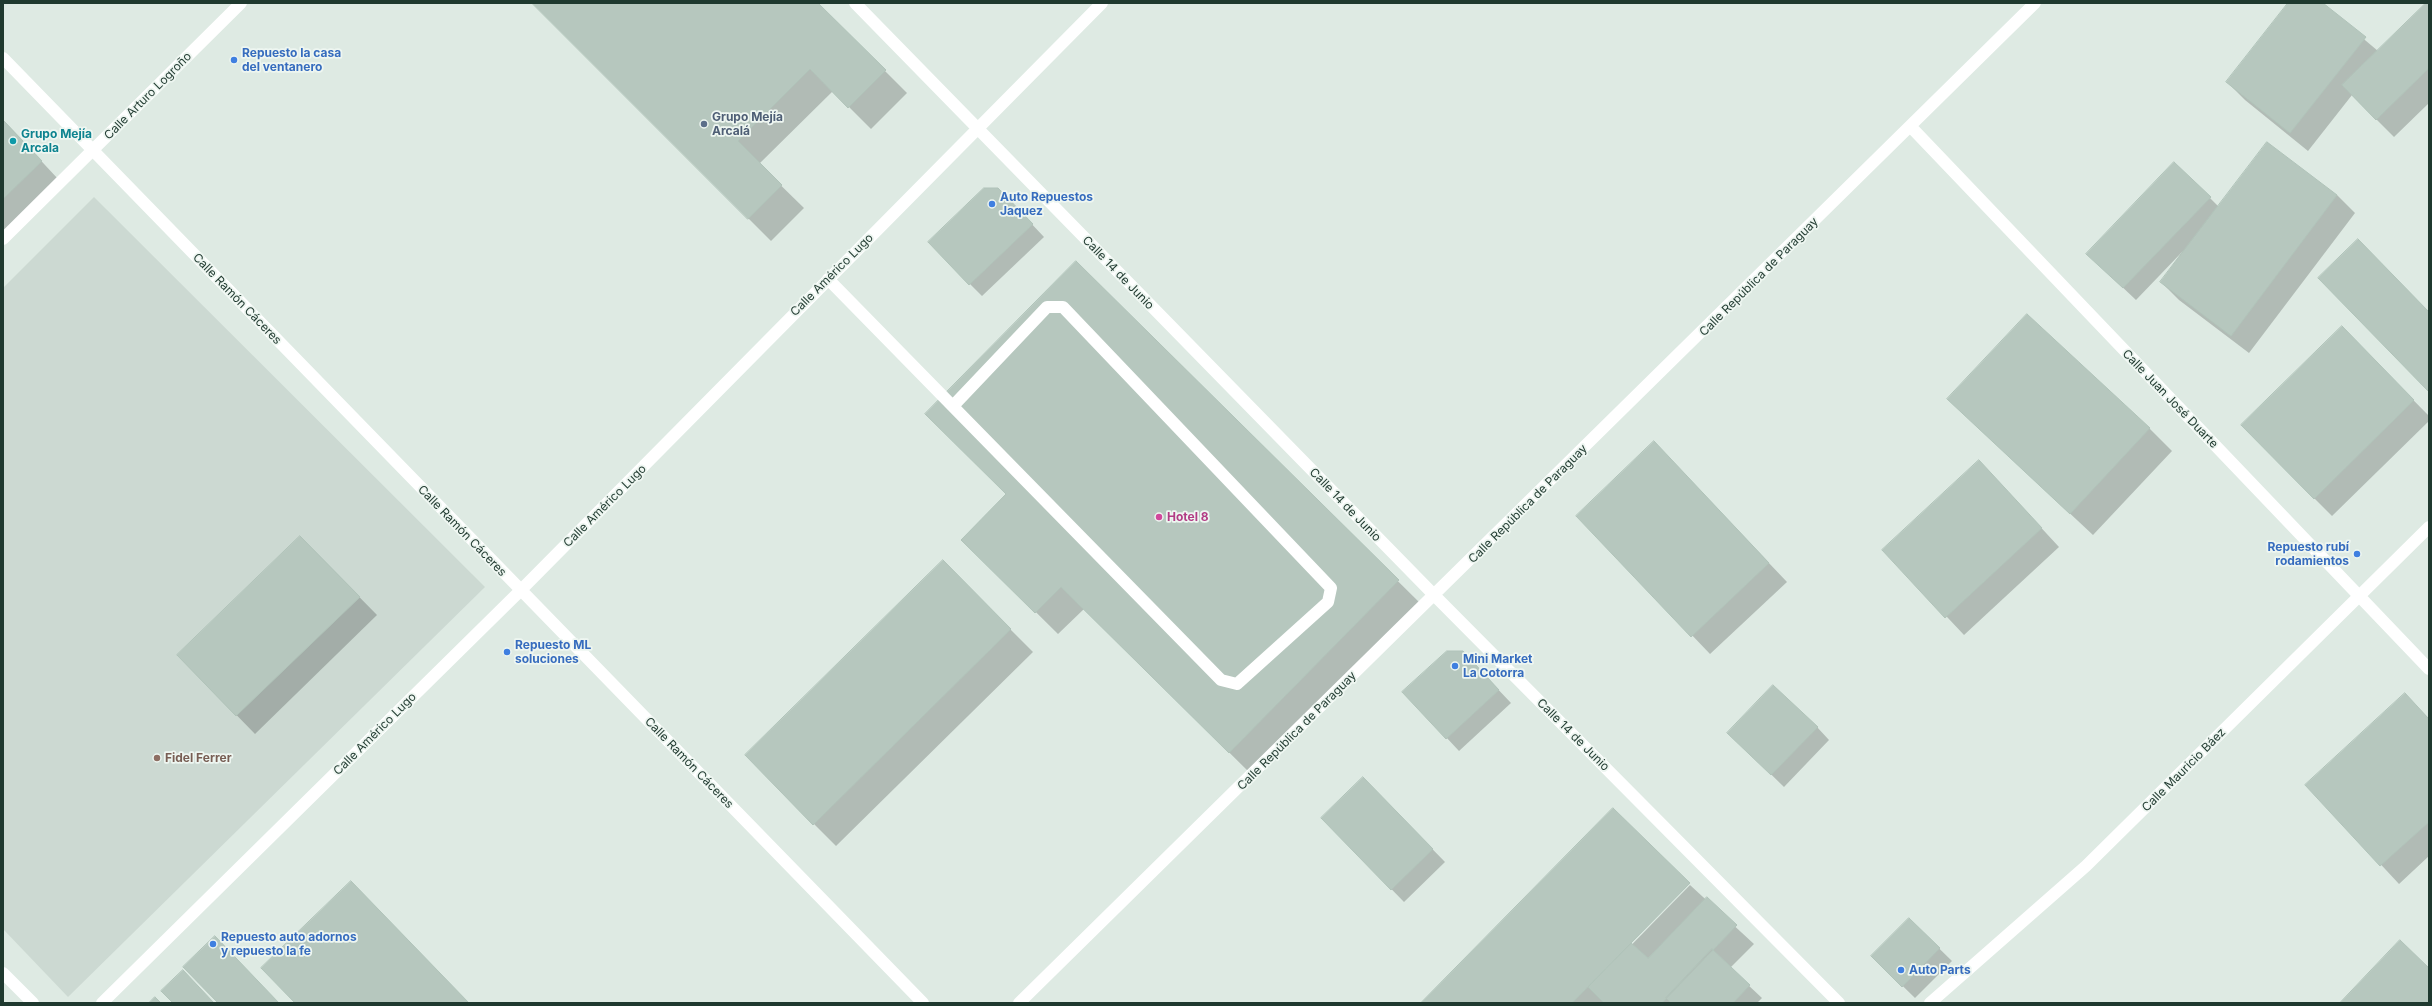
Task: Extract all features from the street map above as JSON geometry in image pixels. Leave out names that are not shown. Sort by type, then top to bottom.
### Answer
[{"type":"street","name":"Calle Arturo Logroño","points":[[3,239],[241,3]]},
{"type":"street","name":"Calle 14 de Junio","points":[[855,3],[976,129],[1435,596],[1839,1003]]},
{"type":"street","name":"Calle Américo Lugo","points":[[102,1003],[520,591],[1102,3]]},
{"type":"street","name":"Calle República de Paraguay","points":[[1020,1003],[1435,596],[2035,3]]},
{"type":"street","name":"Calle Ramón Cáceres","points":[[3,58],[520,591],[923,1003]]},
{"type":"street","name":"Calle Juan José Duarte","points":[[1911,127],[2358,597],[2429,669]]},
{"type":"street","points":[[828,279],[1221,680],[1237,684],[1328,602],[1331,588],[1063,307],[1047,307],[953,406]]},
{"type":"street","name":"Calle Mauricio Báez","points":[[1930,1003],[2086,866],[2429,527]]},
{"type":"street","points":[[3,974],[33,1003]]},
{"type":"shaded area","name":"Fidel Ferrer","points":[[94,197],[485,587],[68,997],[3,929],[3,288]]},
{"type":"building","name":"Grupo Mejía Arcalá","points":[[532,3],[818,3],[886,70],[848,108],[810,69],[738,141],[782,185],[748,219]]},
{"type":"building","points":[[2288,3],[2323,3],[2366,37],[2290,133],[2226,82]]},
{"type":"building","points":[[2426,3],[2429,3],[2429,68],[2376,120],[2342,85]]},
{"type":"building","name":"Grupo Mejía Arcala","points":[[3,120],[42,161],[3,199]]},
{"type":"building","points":[[2267,142],[2337,195],[2231,336],[2160,282]]},
{"type":"building","points":[[2174,162],[2211,197],[2123,288],[2086,254]]},
{"type":"building","points":[[984,188],[998,188],[1033,224],[969,285],[928,242]]},
{"type":"building","points":[[2358,239],[2429,312],[2429,392],[2318,278]]},
{"type":"building","name":"Hotel 8","points":[[1076,261],[1399,580],[1229,753],[1061,587],[1035,613],[961,540],[1006,494],[925,414]]},
{"type":"building","points":[[2027,314],[2150,428],[2070,514],[1947,399]]},
{"type":"building","points":[[2342,326],[2414,400],[2314,499],[2241,425]]},
{"type":"building","points":[[1654,441],[1769,563],[1691,637],[1576,516]]},
{"type":"building","points":[[1979,460],[2042,528],[1945,618],[1882,550]]},
{"type":"building","points":[[300,536],[360,597],[236,716],[177,655]]},
{"type":"building","points":[[943,560],[1011,629],[813,825],[745,755]]},
{"type":"building","points":[[1447,651],[1463,651],[1499,690],[1446,739],[1402,692]]},
{"type":"building","points":[[1773,685],[1818,727],[1771,775],[1727,733]]},
{"type":"building","points":[[2405,693],[2429,719],[2429,822],[2380,866],[2305,785]]},
{"type":"building","points":[[1363,777],[1433,849],[1391,890],[1321,818]]},
{"type":"building","points":[[1613,808],[1690,883],[1572,1003],[1421,1003]]},
{"type":"building","points":[[351,881],[469,1003],[295,1003],[261,968]]},
{"type":"building","points":[[1707,897],[1737,925],[1662,1003],[1604,1003],[1588,987],[1631,943],[1648,958]]},
{"type":"building","points":[[1909,918],[1940,948],[1902,987],[1871,956]]},
{"type":"building","points":[[215,936],[279,1003],[218,1003],[183,967]]},
{"type":"building","points":[[2400,940],[2429,968],[2429,1003],[2340,1003]]},
{"type":"building","points":[[1712,949],[1750,985],[1733,1003],[1671,1003],[1666,998]]},
{"type":"building","points":[[183,970],[214,1003],[173,1003],[161,991]]},
{"type":"building","points":[[155,997],[161,1003],[149,1003]]},
{"type":"place","name":"Repuesto la casa del ventanero","points":[[234,60]]},
{"type":"place","name":"Grupo Mejía Arcalá","points":[[704,124]]},
{"type":"place","name":"Grupo Mejía Arcala","points":[[13,141]]},
{"type":"place","name":"Auto Repuestos Jaquez","points":[[992,204]]},
{"type":"place","name":"Hotel 8","points":[[1159,517]]},
{"type":"place","name":"Repuesto rubí rodamientos","points":[[2357,554]]},
{"type":"place","name":"Repuesto ML soluciones","points":[[507,652]]},
{"type":"place","name":"Mini Market La Cotorra","points":[[1455,666]]},
{"type":"place","name":"Fidel Ferrer","points":[[157,758]]},
{"type":"place","name":"Repuesto auto adornos y repuesto la fe","points":[[213,944]]},
{"type":"place","name":"Auto Parts","points":[[1901,970]]}]
